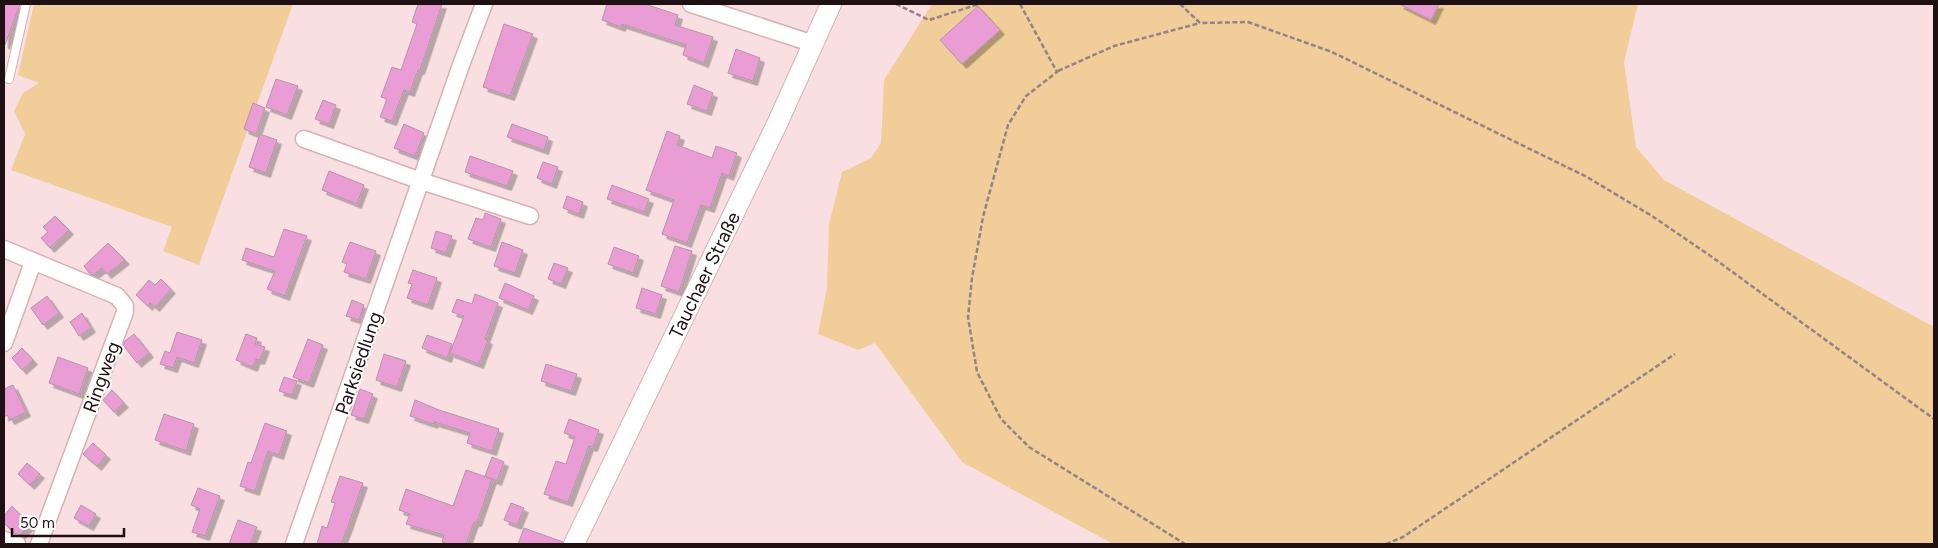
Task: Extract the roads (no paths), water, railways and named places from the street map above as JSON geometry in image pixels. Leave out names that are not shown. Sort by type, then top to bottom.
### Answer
[{"type":"street","name":"Parksiedlung","points":[[294,544],[484,4]]},
{"type":"street","points":[[690,4],[814,44]]},
{"type":"street","name":"Tauchaer Straße","points":[[574,544],[777,124],[831,4]]},
{"type":"street","points":[[304,139],[421,181],[530,216]]},
{"type":"street","name":"Ringweg","points":[[4,249],[117,296],[125,306],[125,312],[39,544]]},
{"type":"street","points":[[4,343],[7,325],[34,262]]},
{"type":"street","points":[[4,540],[17,544]]},
{"type":"lane","points":[[9,79],[26,4]]}]
